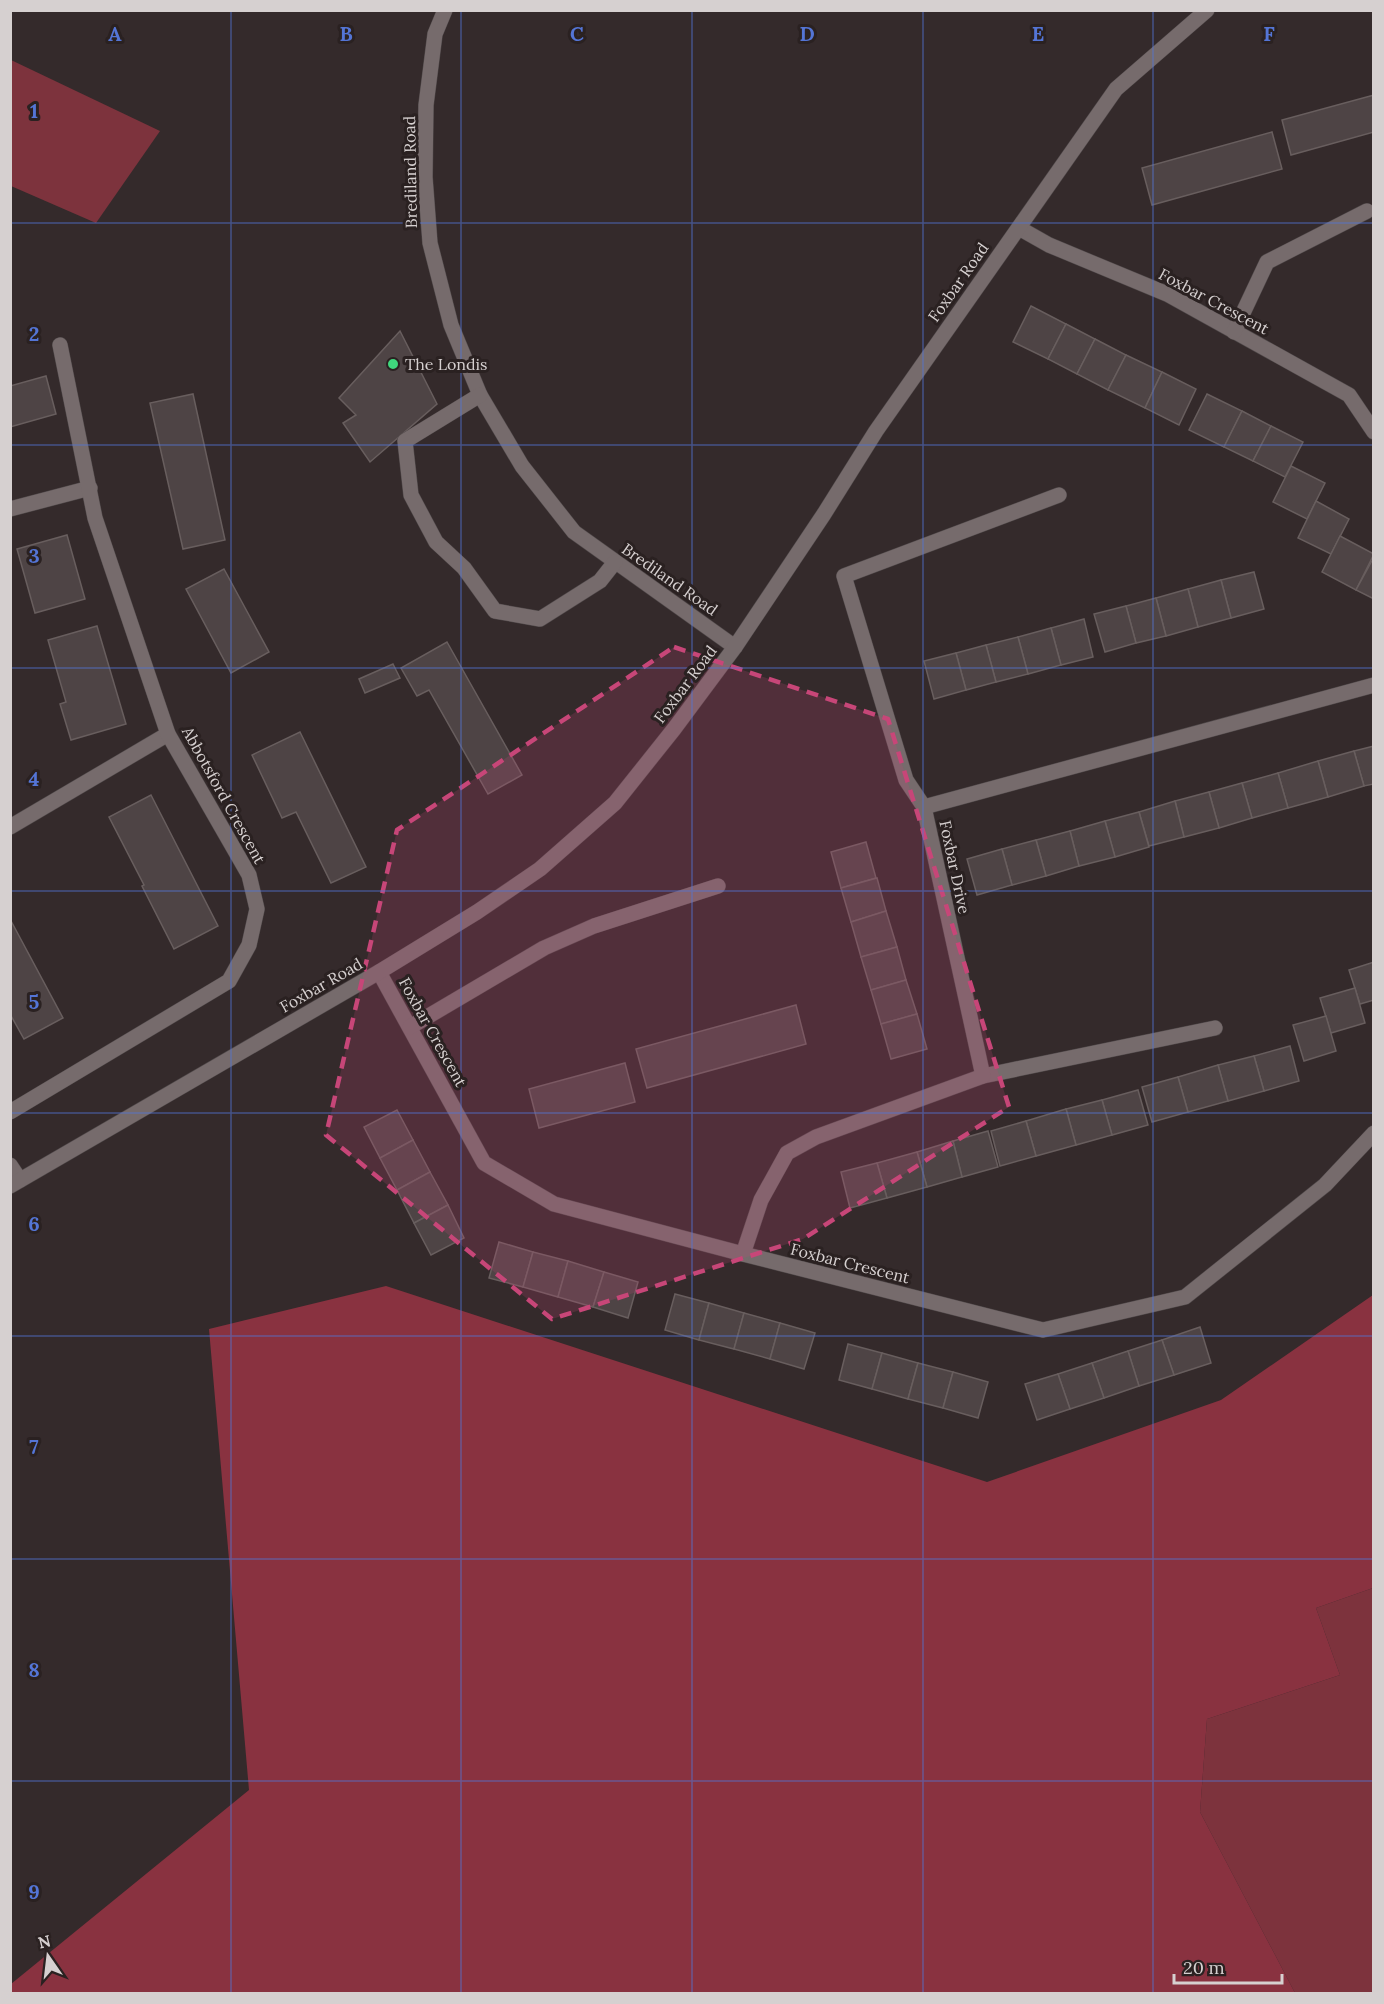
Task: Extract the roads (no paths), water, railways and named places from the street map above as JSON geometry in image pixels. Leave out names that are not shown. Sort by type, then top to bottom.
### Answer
[{"type":"street","name":"Brediland Road","points":[[445,10],[435,34],[426,105],[425,177],[430,243],[451,325],[480,395],[522,466],[574,532],[735,647]]},
{"type":"street","name":"Foxbar Road","points":[[15,1183],[379,972],[477,912],[540,869],[615,803],[675,729],[735,647],[824,514],[876,431],[1116,89],[1207,10]]},
{"type":"street","points":[[1234,332],[1267,262],[1366,210]]},
{"type":"street","name":"Foxbar Crescent","points":[[1019,228],[1049,244],[1167,294],[1349,395],[1374,432]]},
{"type":"street","name":"Abbotsford Crescent","points":[[10,1112],[229,981],[249,945],[257,909],[249,875],[168,734],[95,518],[60,345]]},
{"type":"street","points":[[480,395],[405,441],[411,495],[436,542],[464,568],[495,611],[540,619],[600,582],[615,562]]},
{"type":"street","points":[[10,509],[90,488]]},
{"type":"street","points":[[924,807],[906,780],[844,576],[1059,495]]},
{"type":"street","name":"Foxbar Drive","points":[[983,1076],[924,807],[1374,685]]},
{"type":"street","points":[[10,827],[168,734]]},
{"type":"street","points":[[410,1027],[544,948],[594,926],[718,886]]},
{"type":"street","name":"Foxbar Crescent","points":[[379,972],[484,1163],[554,1204],[1043,1330],[1185,1297],[1325,1185],[1374,1133]]},
{"type":"street","points":[[743,1254],[761,1200],[787,1154],[816,1137],[983,1076],[1215,1028]]},
{"type":"street","points":[[10,1165],[15,1183]]},
{"type":"place","name":"The Londis","points":[[393,364]]}]
